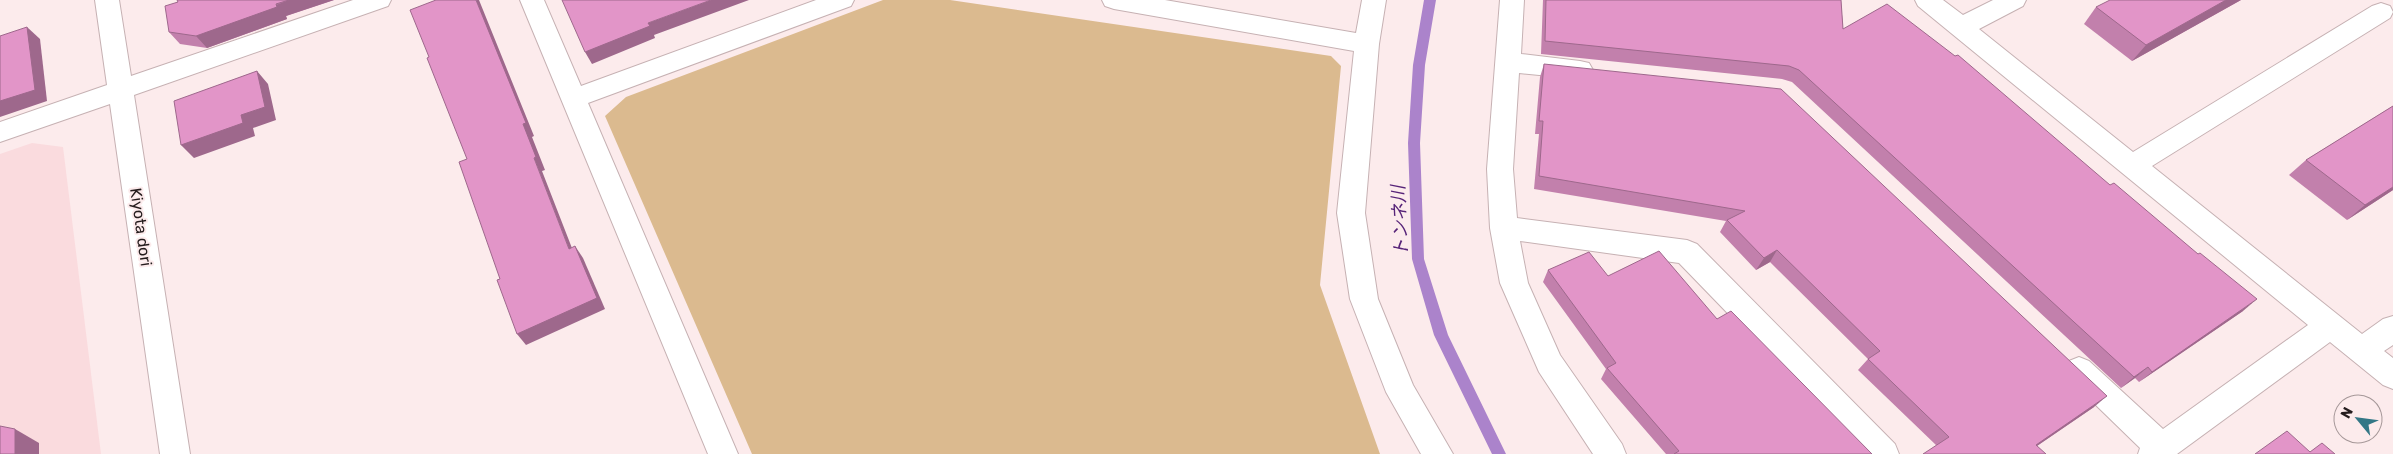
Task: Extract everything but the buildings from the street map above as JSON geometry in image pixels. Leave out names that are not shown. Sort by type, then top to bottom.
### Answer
[{"type":"street","name":"Kiyota dori","points":[[107,0],[175,454]]},
{"type":"street","points":[[0,132],[379,0]]},
{"type":"street","points":[[532,0],[576,98],[723,454]]},
{"type":"street","points":[[576,98],[842,0]]},
{"type":"street","points":[[1114,0],[1367,44]]},
{"type":"street","points":[[1374,0],[1367,44],[1351,213],[1364,300],[1401,392],[1438,454]]},
{"type":"street","points":[[1512,0],[1500,169],[1504,228],[1514,283],[1549,363],[1610,454]]},
{"type":"street","points":[[1927,0],[2393,376]]},
{"type":"street","points":[[1961,27],[2014,0]]},
{"type":"street","points":[[2133,165],[2381,12]]},
{"type":"street","points":[[1508,62],[1606,73]]},
{"type":"street","points":[[1504,228],[1687,252],[1884,454]]},
{"type":"street","points":[[2061,354],[2157,451],[2329,326]]},
{"type":"street","points":[[2362,351],[2393,328]]},
{"type":"shaded area","points":[[883,0],[950,0],[1331,56],[1341,66],[1320,285],[1380,454],[752,454],[605,116],[626,97]]},
{"type":"shaded area","points":[[32,143],[63,147],[101,454],[0,454],[0,154]]},
{"type":"waterway","name":"トンネ川","points":[[1430,0],[1419,65],[1414,143],[1418,259],[1441,335],[1499,454]]}]
